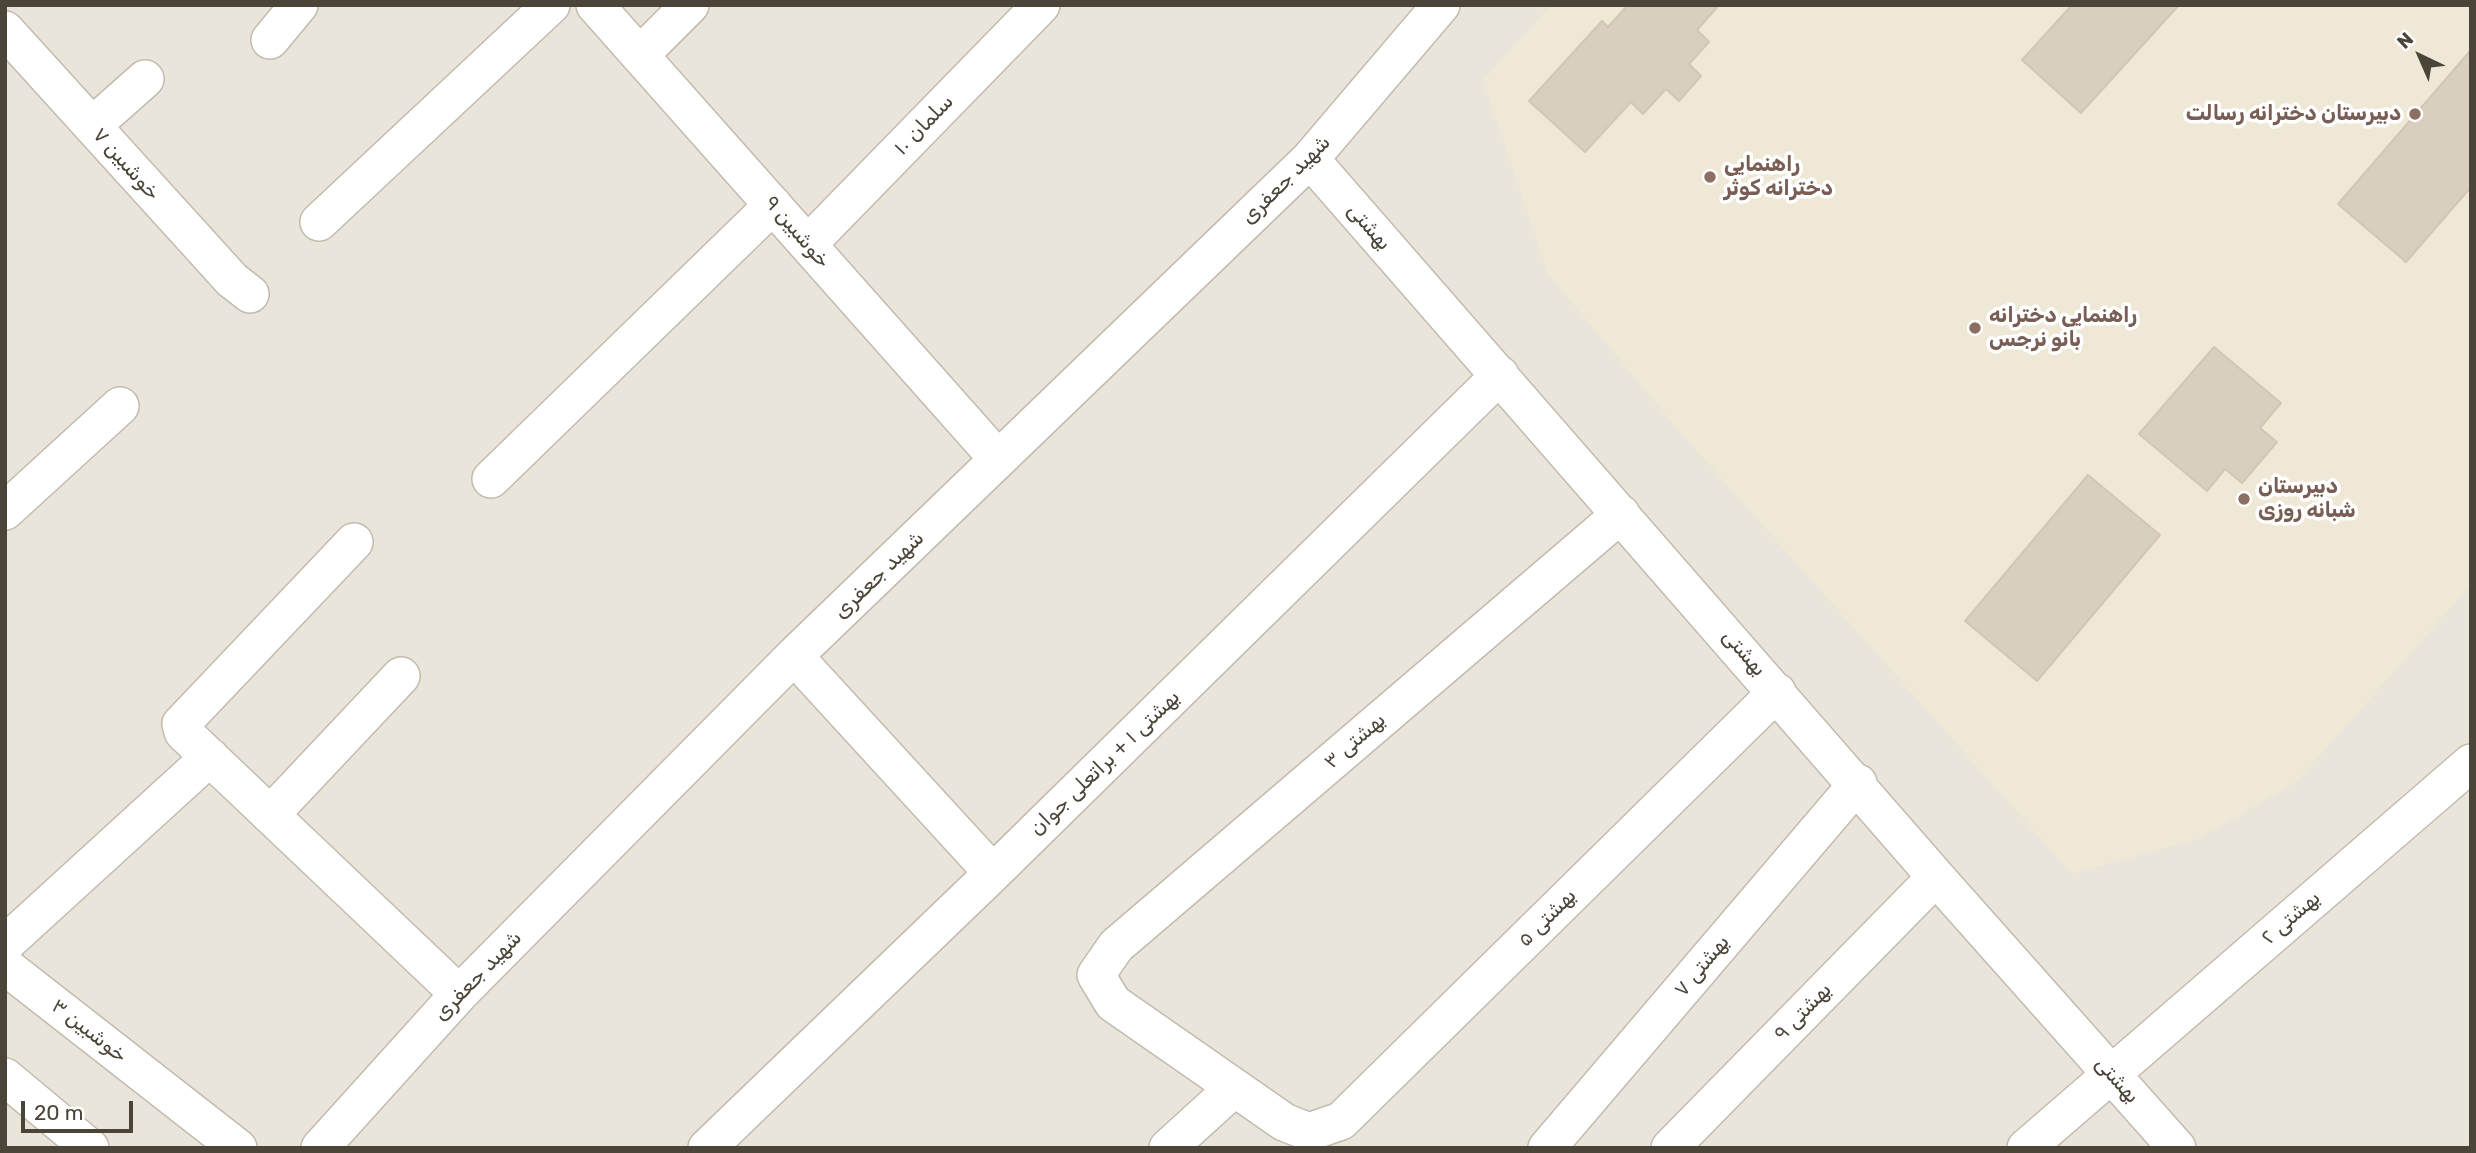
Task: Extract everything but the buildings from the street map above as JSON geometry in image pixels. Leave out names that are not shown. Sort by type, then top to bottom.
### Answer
[{"type":"street","points":[[270,40],[299,5]]},
{"type":"street","points":[[318,222],[551,5]]},
{"type":"street","name":"خوشبین ۹","points":[[595,5],[998,459]]},
{"type":"street","points":[[640,55],[690,5]]},
{"type":"street","name":"سلمان ۱۰","points":[[808,244],[1041,5]]},
{"type":"street","name":"شهید جعفری","points":[[320,1148],[459,994],[794,656],[1310,159],[1441,5]]},
{"type":"street","name":"خوشبین ۷","points":[[5,30],[232,280],[250,295]]},
{"type":"street","points":[[92,126],[145,79]]},
{"type":"street","name":"بهشتی","points":[[1310,159],[1858,783],[1936,877],[2177,1148]]},
{"type":"street","points":[[491,479],[773,205]]},
{"type":"street","name":"بهشتی ۱ + براتعلی جوان","points":[[707,1148],[993,873],[1500,375]]},
{"type":"street","points":[[5,511],[120,406]]},
{"type":"street","name":"بهشتی ۳","points":[[1234,1088],[1113,1003],[1096,975],[1116,946],[1621,513]]},
{"type":"street","points":[[354,542],[181,724],[183,732],[459,994]]},
{"type":"street","points":[[794,656],[993,873]]},
{"type":"street","points":[[271,815],[401,676]]},
{"type":"street","name":"بهشتی ۵","points":[[1234,1088],[1284,1122],[1309,1132],[1341,1121],[1777,692]]},
{"type":"street","points":[[5,944],[209,757]]},
{"type":"street","name":"بهشتی ۲","points":[[2026,1148],[2471,763]]},
{"type":"street","name":"بهشتی ۷","points":[[1547,1148],[1858,783]]},
{"type":"street","name":"بهشتی ۹","points":[[1670,1148],[1936,877]]},
{"type":"street","name":"خوشبین ۳","points":[[5,965],[238,1148]]},
{"type":"street","points":[[5,1077],[90,1148]]},
{"type":"street","points":[[1168,1148],[1234,1088]]},
{"type":"shaded area","points":[[5,5],[2471,5],[2471,1148],[5,1148]]},
{"type":"shaded area","points":[[1551,5],[2471,5],[2471,585],[2297,781],[2200,838],[2072,874],[1681,433],[1548,274],[1483,80]]},
{"type":"place","name":"دبیرستان دخترانه رسالت","points":[[2415,114]]},
{"type":"place","name":"راهنمایی دخترانه کوثر","points":[[1710,177]]},
{"type":"place","name":"راهنمایی دخترانه بانو نرجس","points":[[1975,328]]},
{"type":"place","name":"دبیرستان شبانه روزی","points":[[2244,499]]}]
